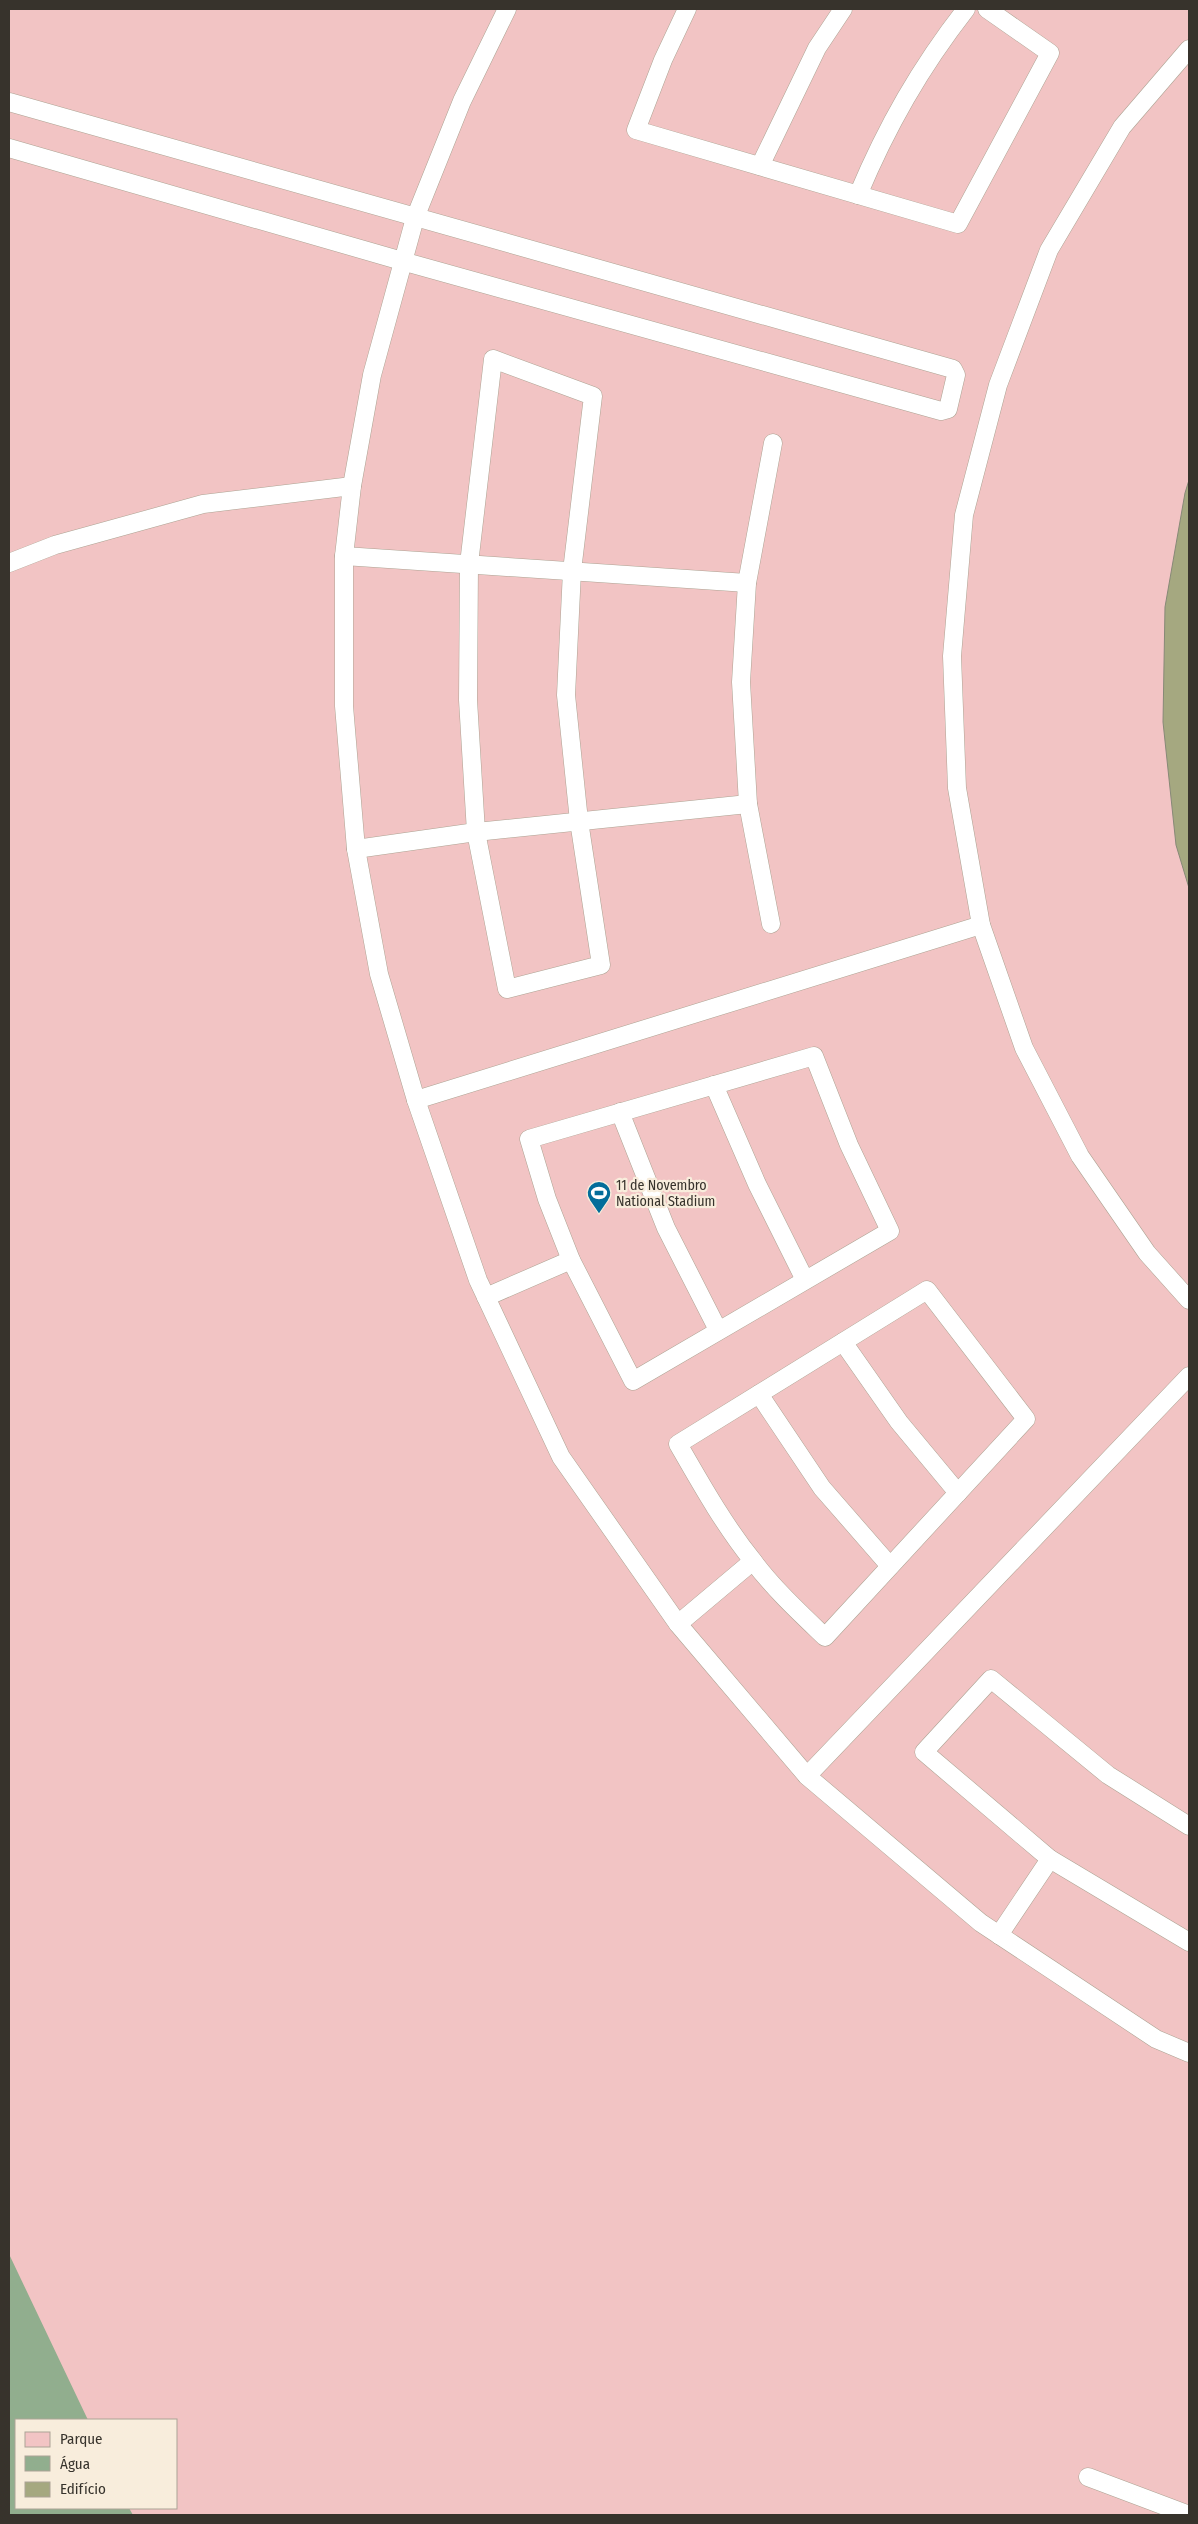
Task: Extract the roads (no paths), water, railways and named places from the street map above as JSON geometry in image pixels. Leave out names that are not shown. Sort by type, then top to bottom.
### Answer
[{"type":"lane","points":[[507,9],[462,102],[415,218],[402,261],[372,375],[352,486],[344,556],[344,706],[356,849],[379,974],[416,1100],[486,1297],[561,1457],[678,1624],[807,1776],[980,1923],[1156,2039],[1189,2054]]},
{"type":"lane","points":[[687,9],[663,60],[636,130],[958,224],[1050,53],[988,9]]},
{"type":"lane","points":[[760,166],[817,48],[843,9]]},
{"type":"lane","points":[[858,195],[881,140],[908,91],[942,40],[966,9]]},
{"type":"lane","points":[[1189,49],[1122,127],[1049,250],[998,385],[964,515],[952,656],[957,788],[981,925],[1024,1048],[1080,1156],[1147,1253],[1189,1300]]},
{"type":"lane","points":[[9,102],[953,369],[956,375],[948,409],[941,411],[402,261],[9,148]]},
{"type":"lane","points":[[493,359],[593,396],[572,571],[566,695],[579,821],[601,965],[507,989],[476,832],[468,700],[469,564],[493,359]]},
{"type":"lane","points":[[771,924],[748,804],[741,682],[747,583],[773,443]]},
{"type":"lane","points":[[9,563],[56,546],[203,504],[352,486]]},
{"type":"lane","points":[[344,556],[747,583]]},
{"type":"lane","points":[[356,849],[476,832],[748,804]]},
{"type":"lane","points":[[416,1100],[981,925]]},
{"type":"lane","points":[[814,1056],[849,1145],[890,1230],[633,1381],[571,1260],[547,1199],[529,1139],[714,1085],[814,1056]]},
{"type":"lane","points":[[714,1085],[757,1184],[805,1280]]},
{"type":"lane","points":[[620,1112],[666,1228],[718,1330]]},
{"type":"lane","points":[[486,1297],[571,1260]]},
{"type":"lane","points":[[927,1290],[1026,1419],[825,1637],[788,1601],[753,1561],[714,1504],[678,1444],[758,1394],[927,1290]]},
{"type":"lane","points":[[843,1342],[899,1422],[958,1493]]},
{"type":"lane","points":[[807,1776],[1189,1376]]},
{"type":"lane","points":[[758,1394],[822,1488],[890,1566]]},
{"type":"lane","points":[[678,1624],[753,1561]]},
{"type":"lane","points":[[1189,1826],[1108,1775],[991,1679],[924,1752],[1050,1859],[1189,1942]]},
{"type":"lane","points":[[998,1934],[1050,1859]]},
{"type":"lane","points":[[1088,2477],[1189,2515]]},
{"type":"water","points":[[9,2254],[88,2419],[15,2419],[15,2509],[130,2509],[133,2515],[9,2515]]},
{"type":"place","name":"11 de Novembro National Stadium","points":[[599,1214]]}]
